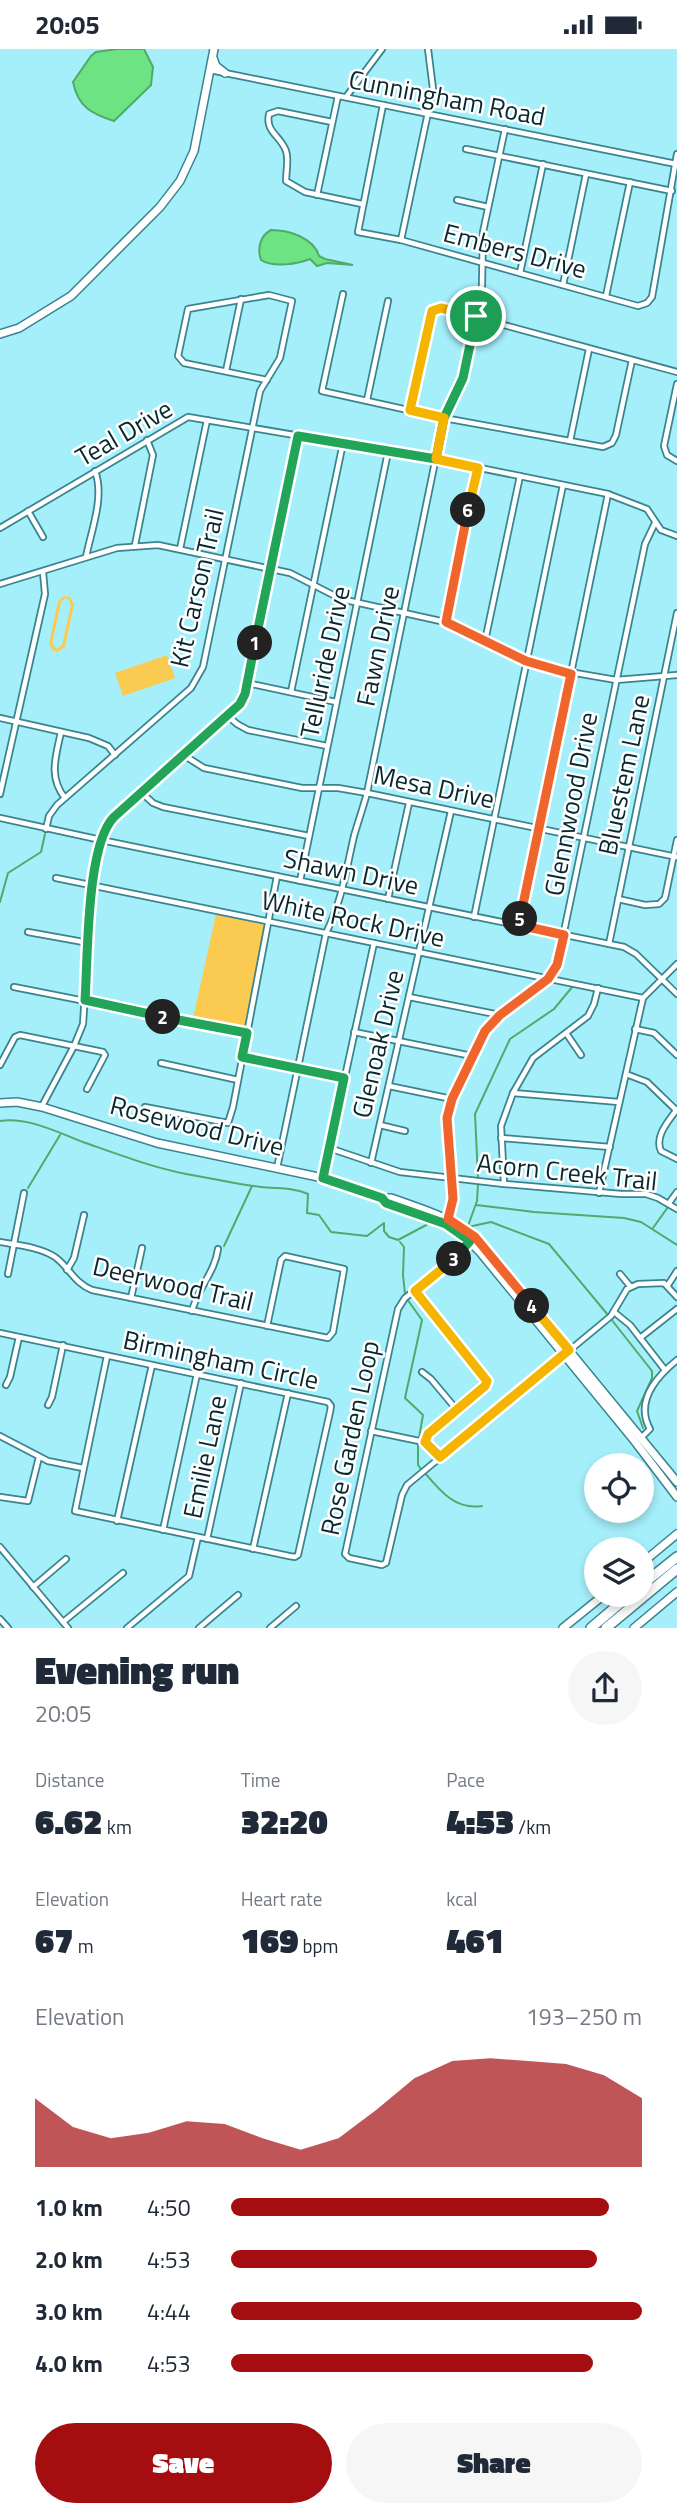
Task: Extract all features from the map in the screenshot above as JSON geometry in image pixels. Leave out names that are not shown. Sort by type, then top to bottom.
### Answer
[{"type":"highway","points":[[654,1580],[677,1557]]},
{"type":"highway","points":[[654,1584],[677,1569]]},
{"type":"highway","points":[[591,1628],[616,1607]]},
{"type":"highway","points":[[606,1628],[627,1607]]},
{"type":"highway","points":[[615,1628],[637,1607]]},
{"type":"highway","points":[[583,1628],[609,1613]]},
{"type":"main road","points":[[0,334],[19,328],[71,296],[160,207],[180,180],[194,152],[213,53]]},
{"type":"main road","points":[[213,53],[216,66],[225,72]]},
{"type":"main road","name":"Rosewood Drive","points":[[0,1103],[17,1102],[42,1107],[164,1145],[323,1178],[382,1198],[391,1198],[475,1237],[677,1497]]},
{"type":"main road","name":"Rosewood Drive","points":[[447,1222],[470,1241],[677,1482]]},
{"type":"main road","points":[[654,1554],[675,1537]]},
{"type":"main road","points":[[634,1628],[677,1592]]},
{"type":"main road","points":[[565,1627],[589,1607]]},
{"type":"street","points":[[346,97],[382,49]]},
{"type":"street","points":[[401,240],[433,89],[428,49]]},
{"type":"street","name":"Cunningham Road","points":[[210,70],[676,163]]},
{"type":"street","points":[[317,195],[338,96]]},
{"type":"street","name":"Embers Drive","points":[[383,105],[358,232],[401,240],[638,306],[650,301],[677,154]]},
{"type":"street","points":[[332,122],[278,111],[270,114],[268,118],[269,127],[286,151],[286,181],[294,188],[317,195],[362,204]]},
{"type":"street","name":"Fawn Drive","points":[[277,1169],[326,933],[337,911],[367,793],[444,418],[463,378],[482,285],[482,239],[505,129]]},
{"type":"street","points":[[466,149],[672,191]]},
{"type":"street","points":[[520,273],[543,164]]},
{"type":"street","points":[[563,285],[586,174]]},
{"type":"street","points":[[606,296],[630,182]]},
{"type":"street","points":[[457,200],[488,207]]},
{"type":"street","points":[[343,294],[322,391],[444,418],[603,447],[615,439],[632,360]]},
{"type":"street","name":"Kit Carson Trail","points":[[46,829],[52,810],[191,688],[199,677],[260,391],[280,358],[291,300],[269,295],[241,299]]},
{"type":"street","points":[[226,371],[241,299],[188,309],[178,356],[184,362],[267,380]]},
{"type":"street","points":[[367,400],[388,301]]},
{"type":"street","points":[[410,410],[432,311],[441,308],[677,372]]},
{"type":"street","points":[[570,441],[589,349]]},
{"type":"street","points":[[677,384],[664,446],[667,455],[677,461]]},
{"type":"street","name":"Teal Drive","points":[[0,528],[188,417],[436,459],[608,494],[647,509],[662,530],[677,536]]},
{"type":"street","points":[[180,549],[207,420]]},
{"type":"street","points":[[42,1107],[83,1024],[92,885],[101,841],[109,822],[229,717],[240,704],[247,683],[298,436]]},
{"type":"street","points":[[135,545],[153,455],[147,440]]},
{"type":"street","points":[[292,692],[343,443]]},
{"type":"street","name":"Telluride Drive","points":[[300,881],[388,451]]},
{"type":"street","points":[[446,622],[478,468]]},
{"type":"street","points":[[86,557],[98,496],[99,482],[95,471]]},
{"type":"street","points":[[485,641],[520,476]]},
{"type":"street","points":[[474,917],[563,485]]},
{"type":"street","points":[[519,925],[608,494]]},
{"type":"street","points":[[28,511],[43,537]]},
{"type":"street","name":"Glennwood Drive","points":[[548,979],[557,965],[645,544],[655,523]]},
{"type":"street","points":[[0,584],[117,548],[158,545],[290,573],[356,604],[446,622],[526,661],[571,674],[616,680],[677,675]]},
{"type":"street","points":[[0,794],[45,594],[43,572]]},
{"type":"street","name":"Bluestem Lane","points":[[609,944],[677,614]]},
{"type":"street","points":[[247,683],[336,702]]},
{"type":"street","points":[[229,717],[248,730],[327,746]]},
{"type":"street","points":[[0,718],[102,742],[115,755]]},
{"type":"street","points":[[61,732],[54,774],[57,786],[65,798]]},
{"type":"street","name":"Mesa Drive","points":[[185,756],[204,768],[302,788],[338,788],[367,793],[675,857]]},
{"type":"street","points":[[142,793],[153,803],[163,807],[309,836]]},
{"type":"street","points":[[388,899],[409,803]]},
{"type":"street","name":"Glenoak Drive","points":[[371,1163],[451,811]]},
{"type":"street","name":"Shawn Drive","points":[[0,818],[624,947],[636,954],[677,994]]},
{"type":"street","points":[[618,899],[645,905],[659,904],[665,898],[677,840]]},
{"type":"street","points":[[145,1107],[228,1123],[278,876]]},
{"type":"street","name":"White Rock Drive","points":[[56,878],[643,998]]},
{"type":"street","points":[[28,933],[89,943]]},
{"type":"street","points":[[323,1178],[373,943]]},
{"type":"street","points":[[599,1193],[643,998],[677,964]]},
{"type":"street","points":[[447,1222],[452,1206],[447,1118],[452,1099],[485,1031],[500,1015],[548,979]]},
{"type":"street","points":[[14,987],[247,1033]]},
{"type":"street","points":[[505,1184],[501,1138],[503,1117],[513,1093],[533,1058],[588,1016],[598,988]]},
{"type":"street","points":[[409,997],[500,1015]]},
{"type":"street","points":[[635,1029],[654,1034],[677,1055]]},
{"type":"street","points":[[354,1032],[472,1056]]},
{"type":"street","points":[[566,1033],[581,1055]]},
{"type":"street","points":[[0,1065],[15,1037],[20,1035],[103,1052],[105,1055],[86,1089]]},
{"type":"street","points":[[242,1057],[344,1078]]},
{"type":"street","points":[[161,1063],[238,1080]]},
{"type":"street","points":[[626,1074],[647,1082],[676,1110],[659,1142],[661,1151],[677,1159]]},
{"type":"street","points":[[389,1086],[452,1099]]},
{"type":"street","points":[[513,1093],[619,1102]]},
{"type":"street","points":[[380,1125],[405,1131]]},
{"type":"street","points":[[501,1138],[610,1147]]},
{"type":"street","name":"Acorn Creek Trail","points":[[329,1148],[400,1172],[599,1193],[646,1194],[677,1209]]},
{"type":"street","points":[[669,1203],[677,1192]]},
{"type":"street","points":[[8,1273],[24,1193]]},
{"type":"street","points":[[67,1271],[75,1258],[84,1215]]},
{"type":"street","name":"Rose Garden Loop","points":[[470,1241],[456,1257],[405,1298],[398,1309],[345,1554],[349,1559],[382,1565],[386,1563],[404,1489],[614,1312],[630,1286]]},
{"type":"street","name":"Deerwood Trail","points":[[0,1242],[48,1253],[57,1259],[74,1280],[87,1288],[192,1311],[267,1326],[328,1338],[331,1336],[344,1269],[285,1256],[281,1260],[267,1326]]},
{"type":"street","points":[[131,1298],[142,1248]]},
{"type":"street","points":[[192,1311],[198,1291],[214,1266],[218,1249]]},
{"type":"street","points":[[668,1285],[677,1271]]},
{"type":"street","points":[[620,1274],[630,1286],[658,1282],[668,1285],[677,1297]]},
{"type":"street","points":[[415,1291],[486,1378],[485,1386],[430,1431],[425,1442]]},
{"type":"street","points":[[640,1338],[677,1308]]},
{"type":"street","points":[[614,1312],[625,1320],[664,1370]]},
{"type":"street","name":"Birmingham Circle","points":[[0,1333],[323,1400],[331,1406],[301,1547],[295,1557],[75,1511],[107,1356]]},
{"type":"street","points":[[6,1385],[19,1337]]},
{"type":"street","points":[[48,1405],[63,1345]]},
{"type":"street","points":[[641,1439],[650,1429],[645,1420],[644,1407],[660,1374],[677,1360]]},
{"type":"street","points":[[117,1521],[152,1365]]},
{"type":"street","points":[[422,1372],[457,1410]]},
{"type":"street","points":[[163,1530],[197,1374]]},
{"type":"street","name":"Emilie Lane","points":[[207,1539],[241,1383]]},
{"type":"street","points":[[253,1549],[288,1393]]},
{"type":"street","points":[[372,1431],[425,1442],[440,1457]]},
{"type":"street","points":[[0,1436],[48,1461],[83,1468]]},
{"type":"street","points":[[0,1497],[28,1501],[40,1457]]},
{"type":"street","points":[[127,1628],[189,1576],[198,1537]]},
{"type":"street","points":[[0,1547],[68,1628]]},
{"type":"street","points":[[33,1587],[66,1559]]},
{"type":"street","points":[[63,1622],[123,1573]]},
{"type":"street","points":[[199,1628],[238,1595]]},
{"type":"street","points":[[270,1628],[296,1606]]},
{"type":"street","points":[[0,1619],[8,1628]]},
{"type":"shaded area","points":[[144,49],[153,67],[151,85],[114,121],[87,108],[78,98],[73,82],[96,52]]},
{"type":"shaded area","points":[[271,230],[300,236],[312,244],[319,256],[353,265],[327,263],[317,266],[310,259],[286,264],[272,264],[261,260],[259,251],[262,239]]},
{"type":"shaded area","points":[[64,596],[70,597],[74,604],[65,647],[57,652],[52,650],[49,644],[58,601]],"holes":[[[65,598],[71,605],[62,645],[57,649],[52,644],[61,602]]]},
{"type":"shaded area","points":[[167,655],[175,678],[123,696],[115,673]]},
{"type":"shaded area","points":[[216,914],[265,925],[243,1033],[192,1023]]},
{"type":"waterway","points":[[0,902],[8,873],[41,852],[45,834]]},
{"type":"waterway","points":[[478,1178],[475,1114],[510,1039],[554,1009],[573,986]]},
{"type":"waterway","points":[[0,1121],[21,1121],[42,1126],[121,1156],[173,1171],[308,1194],[307,1213],[319,1215],[331,1232],[367,1236],[384,1223],[384,1231],[389,1237],[398,1240],[430,1223]]},
{"type":"waterway","points":[[28,1188],[60,1135]]},
{"type":"waterway","points":[[468,1226],[477,1201],[478,1184]]},
{"type":"waterway","points":[[224,1246],[252,1186]]},
{"type":"waterway","points":[[476,1205],[624,1218],[641,1222],[677,1245]]},
{"type":"waterway","points":[[653,1228],[668,1207]]},
{"type":"waterway","points":[[468,1227],[491,1222],[549,1244],[608,1315]]},
{"type":"waterway","points":[[400,1242],[404,1247],[405,1294]]},
{"type":"waterway","points":[[407,1299],[422,1320],[405,1398],[423,1415],[419,1438]]},
{"type":"waterway","points":[[611,1319],[652,1371],[652,1378],[637,1411],[643,1428]]},
{"type":"waterway","points":[[418,1443],[418,1465],[421,1469]]},
{"type":"waterway","points":[[425,1473],[450,1498],[464,1505],[482,1506]]},
{"type":"route","points":[[476,316],[441,308],[432,311],[410,410],[444,418],[436,459],[478,468],[446,622],[526,661],[571,674],[519,925],[564,935],[553,972],[548,979],[500,1015],[485,1031],[452,1099],[447,1118],[453,1199],[448,1219],[475,1237],[569,1350],[440,1457],[425,1442],[428,1434],[485,1386],[487,1381],[415,1291],[456,1257],[470,1241],[446,1224],[323,1178],[344,1078],[242,1057],[247,1033],[85,1000],[92,885],[106,826],[235,711],[245,694],[298,436],[436,459],[444,418],[463,378],[476,316]]}]
